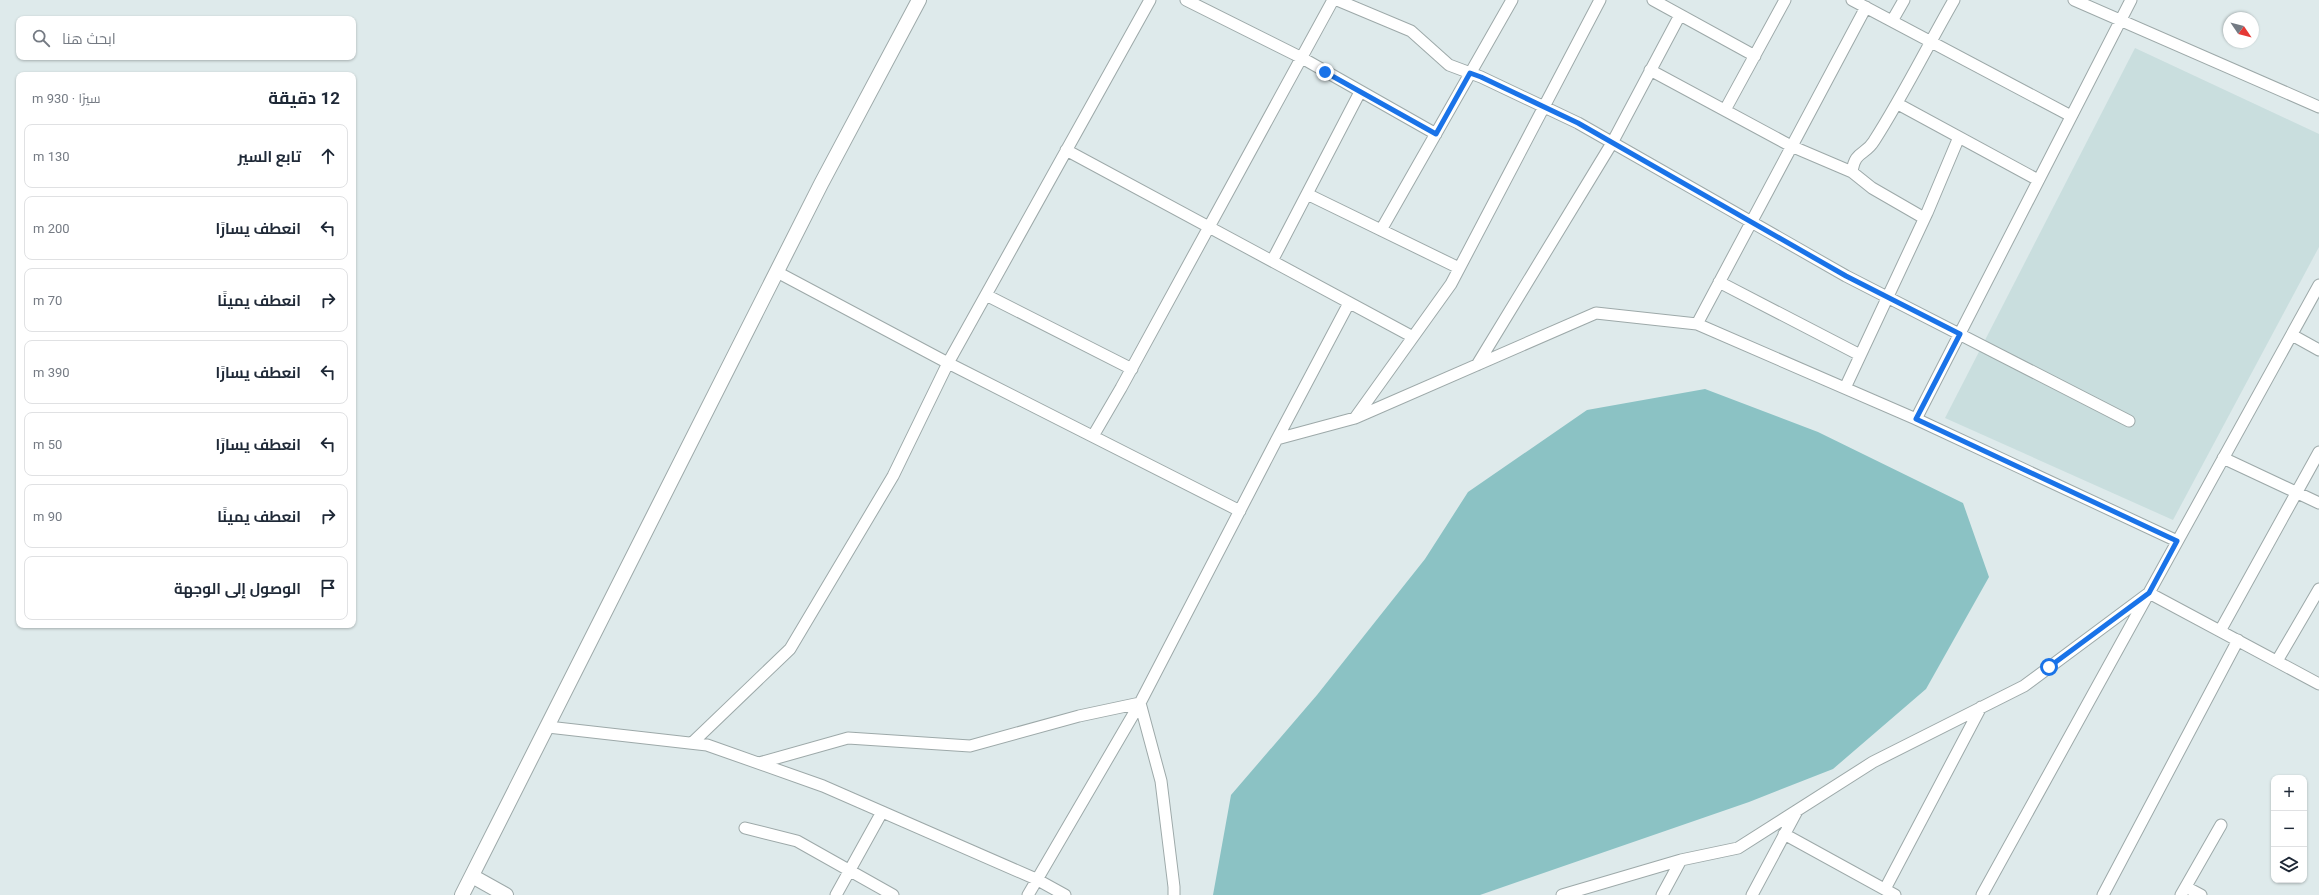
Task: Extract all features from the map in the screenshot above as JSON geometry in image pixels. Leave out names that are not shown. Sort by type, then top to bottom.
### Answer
[{"type":"main road","points":[[462,895],[821,184],[919,0]]},
{"type":"main road","points":[[472,876],[506,895]]},
{"type":"street","points":[[692,743],[790,649],[893,476],[948,363],[1150,0]]},
{"type":"street","points":[[1186,0],[1302,58],[1436,134]]},
{"type":"street","points":[[1093,436],[1132,369],[1334,0]]},
{"type":"street","points":[[1337,0],[1410,31],[1449,65],[1544,107],[1612,143],[1751,222],[1888,297],[2129,421]]},
{"type":"street","points":[[1381,230],[1512,0]]},
{"type":"street","points":[[1355,418],[1451,284],[1600,0]]},
{"type":"street","points":[[1653,0],[1755,56]]},
{"type":"street","points":[[1725,110],[1785,0]]},
{"type":"street","points":[[1852,0],[2071,116]]},
{"type":"street","points":[[1892,21],[1904,0]]},
{"type":"street","points":[[1852,172],[1854,160],[1864,150],[1871,146],[1898,104],[1954,0]]},
{"type":"street","points":[[2074,0],[2119,21],[2319,107]]},
{"type":"street","points":[[1916,419],[2131,0]]},
{"type":"street","points":[[1697,324],[1866,7]]},
{"type":"street","points":[[1477,365],[1612,143],[1680,15]]},
{"type":"street","points":[[1650,70],[1791,146],[1852,172],[1872,188],[1924,218]]},
{"type":"street","points":[[1272,261],[1360,92]]},
{"type":"street","points":[[1898,104],[2038,180]]},
{"type":"street","points":[[1845,388],[1924,218],[1959,137]]},
{"type":"street","points":[[1066,150],[1413,337]]},
{"type":"street","points":[[1306,194],[1459,268]]},
{"type":"street","points":[[777,272],[948,363],[1240,511]]},
{"type":"street","points":[[1719,282],[1860,355]]},
{"type":"street","points":[[1982,895],[2319,285]]},
{"type":"street","points":[[986,295],[1132,369]]},
{"type":"street","points":[[1028,895],[1140,703],[1349,303]]},
{"type":"street","points":[[1277,439],[1355,418],[1596,313],[1697,324],[1916,419],[2177,541]]},
{"type":"street","points":[[2292,335],[2319,350]]},
{"type":"street","points":[[2220,631],[2319,452]]},
{"type":"street","points":[[2224,458],[2319,503]]},
{"type":"street","points":[[2278,661],[2319,589]]},
{"type":"street","points":[[2149,593],[2319,684]]},
{"type":"street","points":[[1562,895],[1682,860],[1738,848],[1873,762],[2024,686],[2149,593]]},
{"type":"street","points":[[2103,895],[2238,640]]},
{"type":"street","points":[[759,763],[848,738],[970,746],[1078,716],[1140,703]]},
{"type":"street","points":[[1140,703],[1161,781],[1174,895]]},
{"type":"street","points":[[1885,889],[1982,707]]},
{"type":"street","points":[[548,727],[707,745],[823,786],[1036,879],[1065,895]]},
{"type":"street","points":[[1752,895],[1798,810]]},
{"type":"street","points":[[836,895],[882,812]]},
{"type":"street","points":[[2201,895],[2183,891],[2221,826]]},
{"type":"street","points":[[745,828],[797,841],[893,895]]},
{"type":"street","points":[[1784,834],[1896,895]]},
{"type":"street","points":[[1662,895],[1682,860]]},
{"type":"shaded area","points":[[2135,48],[2319,134],[2319,247],[2173,520],[1945,418]]},
{"type":"shaded area","points":[[1705,389],[1818,432],[1963,503],[1989,577],[1926,689],[1833,769],[1749,802],[1480,895],[1213,895],[1231,795],[1317,695],[1425,559],[1468,492],[1587,410]]},
{"type":"route","points":[[1325,72],[1436,134],[1470,73],[1481,77],[1578,123],[1846,276],[1960,334],[1916,419],[2177,541],[2149,593],[2049,667]]}]
